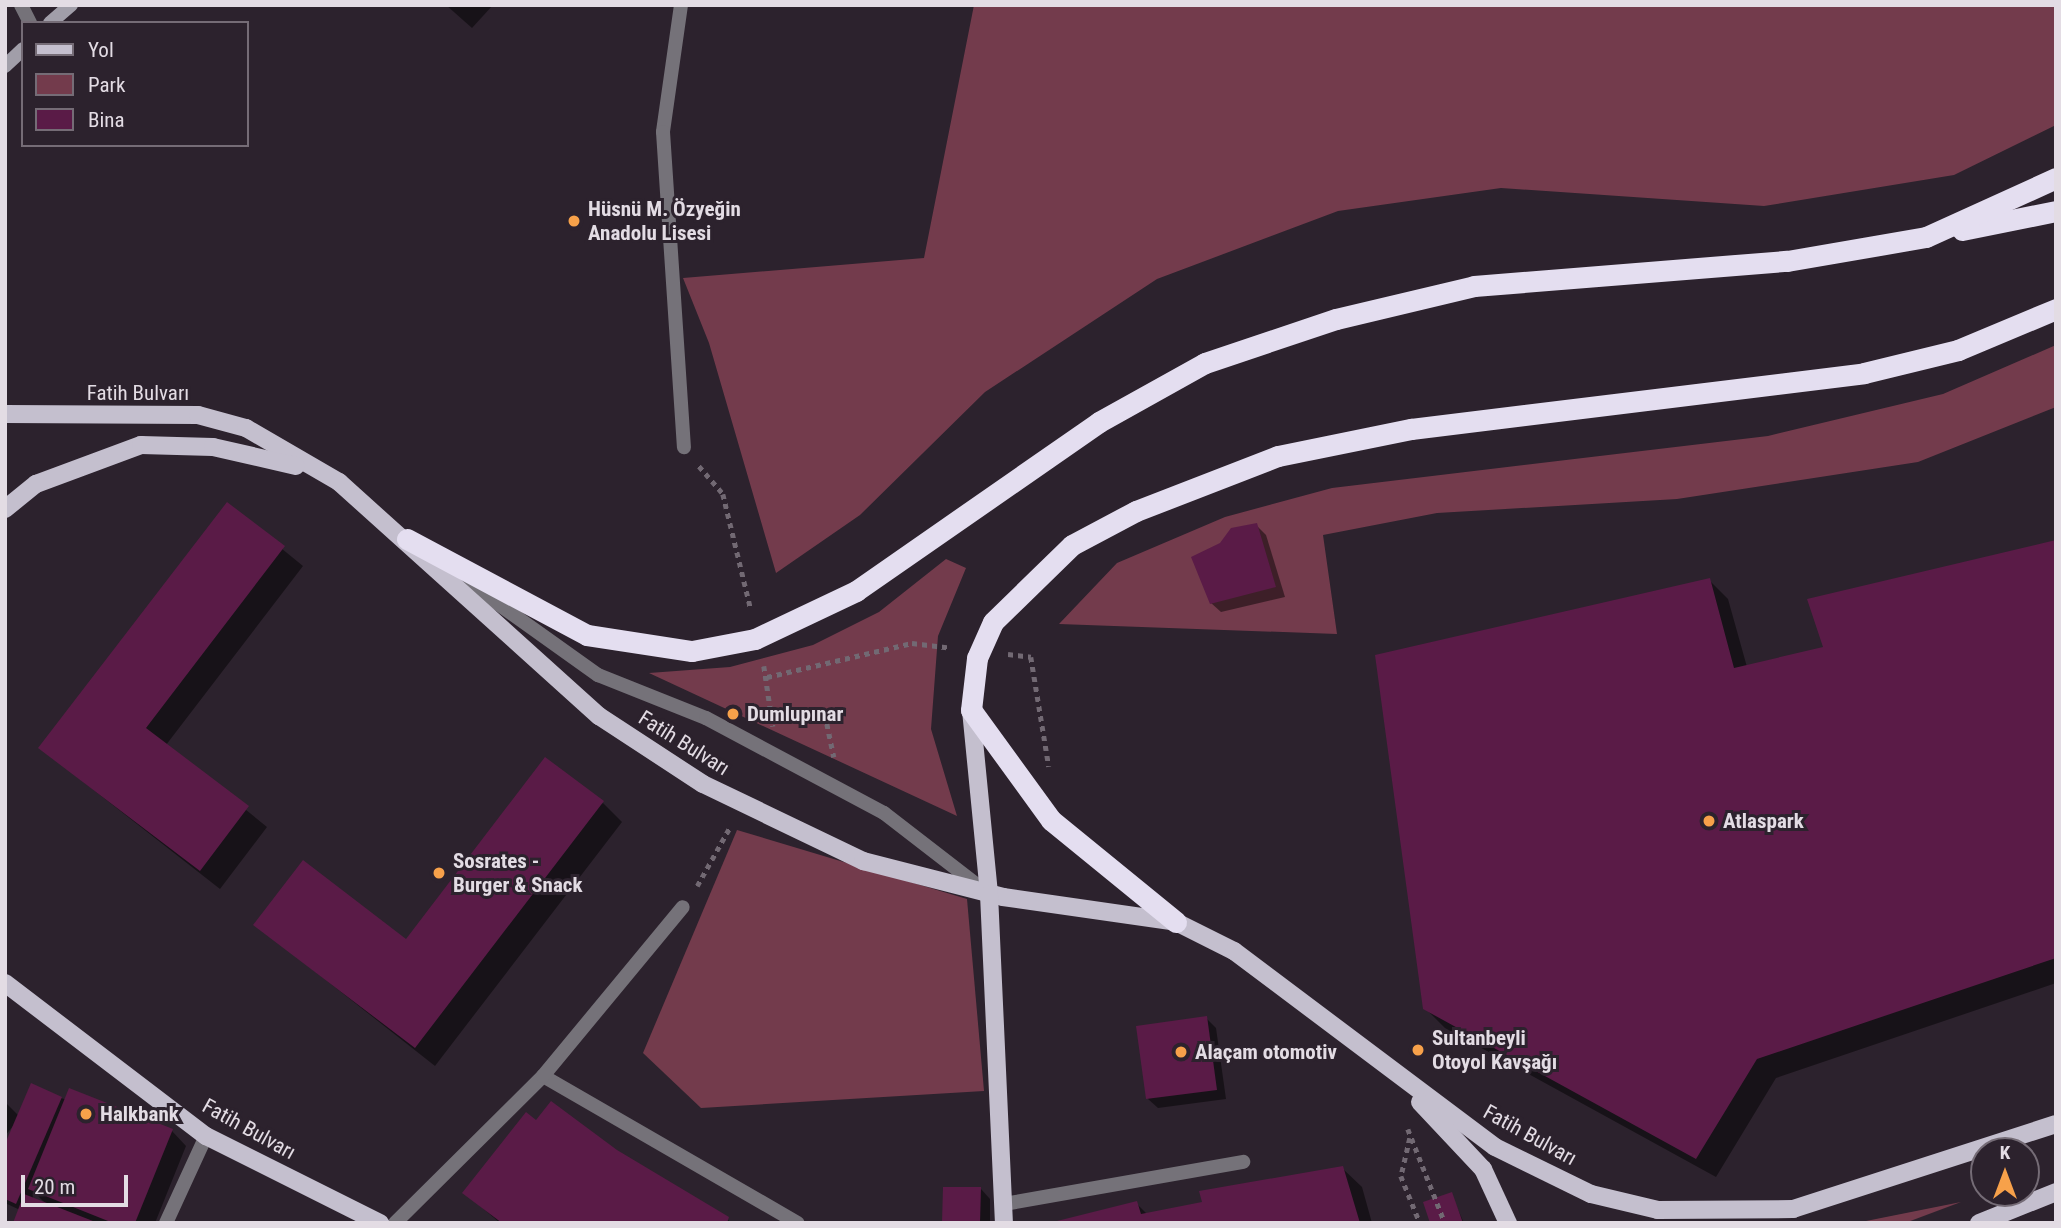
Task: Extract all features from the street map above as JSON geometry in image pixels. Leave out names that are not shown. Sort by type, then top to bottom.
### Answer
[{"type":"highway","points":[[1926,237],[2056,178]]},
{"type":"highway","points":[[407,539],[587,635],[692,651],[755,639],[856,591],[1099,422],[1218,358],[1336,318],[1474,286],[1584,272],[1787,261],[2056,211]]},
{"type":"highway","points":[[1176,922],[1051,820],[971,710],[977,658],[993,622],[1022,588],[1072,545],[1203,483],[1278,456],[1386,433],[1864,373],[1958,350],[2056,309]]},
{"type":"main road","points":[[52,21],[71,5]]},
{"type":"main road","points":[[5,66],[21,51]]},
{"type":"main road","name":"Fatih Bulvarı","points":[[5,414],[198,415],[246,428],[339,482],[407,539],[599,716],[703,784],[863,861],[989,894],[1176,922],[1234,951],[1395,1075],[1495,1147],[1591,1194],[1658,1210],[1793,1209],[2056,1125]]},
{"type":"main road","name":"Fatih Bulvarı","points":[[5,509],[36,484],[141,445],[213,447],[280,460],[339,482]]},
{"type":"main road","points":[[971,710],[989,894],[1004,1223]]},
{"type":"main road","name":"Fatih Bulvarı","points":[[5,984],[205,1136],[380,1223]]},
{"type":"main road","points":[[1395,1075],[1483,1170],[1508,1223]]},
{"type":"main road","points":[[1979,1223],[2056,1192]]},
{"type":"street","points":[[21,5],[29,21]]},
{"type":"street","points":[[681,5],[663,132],[684,447]]},
{"type":"street","name":"Fatih Bulvarı","points":[[407,539],[598,675],[706,718],[884,813],[989,894]]},
{"type":"street","points":[[395,1223],[542,1076],[683,907]]},
{"type":"street","points":[[542,1076],[798,1223]]},
{"type":"street","points":[[166,1223],[205,1136]]},
{"type":"street","points":[[1004,1204],[1243,1162]]},
{"type":"path","points":[[684,447],[723,494],[752,614]]},
{"type":"path","points":[[766,677],[912,643],[965,649]]},
{"type":"path","points":[[761,652],[775,721],[770,733]]},
{"type":"path","points":[[1004,654],[1031,657],[1043,743]]},
{"type":"path","points":[[775,721],[825,714],[836,770]]},
{"type":"path","points":[[683,907],[722,848],[732,822]]},
{"type":"path","points":[[1410,1138],[1401,1176],[1420,1223]]},
{"type":"path","points":[[1436,1198],[1445,1223]]},
{"type":"green space","points":[[974,5],[2056,5],[2056,125],[1954,175],[1764,206],[1501,188],[1338,211],[1157,279],[985,392],[860,515],[776,573],[709,343],[683,278],[924,258]]},
{"type":"green space","points":[[2056,345],[2056,407],[1918,462],[1677,499],[1437,513],[1323,535],[1337,634],[1059,624],[1117,563],[1225,517],[1332,488],[1768,436],[1943,394]]},
{"type":"green space","points":[[946,559],[966,568],[938,636],[931,729],[957,816],[649,673],[730,667],[813,645],[879,612]]},
{"type":"green space","points":[[737,830],[967,899],[984,1091],[701,1108],[643,1053]]},
{"type":"green space","points":[[1961,1202],[1905,1223],[1856,1223]]},
{"type":"building","points":[[227,502],[285,546],[146,728],[249,806],[200,871],[38,748]]},
{"type":"building","points":[[1257,523],[1276,587],[1210,604],[1191,557],[1220,543],[1231,528]]},
{"type":"building","name":"Atlaspark","points":[[2056,540],[2056,958],[1757,1059],[1696,1159],[1423,1009],[1375,655],[1710,578],[1734,668],[1823,647],[1807,599]]},
{"type":"building","points":[[545,757],[604,801],[415,1048],[253,925],[303,860],[406,939]]},
{"type":"building","points":[[1207,1016],[1217,1090],[1146,1099],[1136,1026]]},
{"type":"building","points":[[31,1083],[62,1097],[16,1204],[5,1199],[5,1144]]},
{"type":"building","points":[[69,1088],[173,1129],[135,1223],[113,1223],[28,1189]]},
{"type":"building","points":[[551,1101],[617,1150],[729,1217],[727,1223],[502,1223],[462,1193],[526,1112],[536,1120]]},
{"type":"building","points":[[1343,1166],[1360,1223],[1049,1223],[1137,1201],[1141,1214],[1202,1202],[1199,1191]]},
{"type":"building","points":[[943,1187],[981,1187],[980,1223],[942,1223]]},
{"type":"building","points":[[1452,1192],[1463,1223],[1430,1223],[1423,1202]]},
{"type":"building","points":[[24,1194],[98,1223],[13,1223]]},
{"type":"place","name":"Hüsnü M. Özyeğin Anadolu Lisesi","points":[[574,221]]},
{"type":"place","name":"Dumlupınar","points":[[733,714]]},
{"type":"place","name":"Atlaspark","points":[[1709,821]]},
{"type":"place","name":"Sosrates - Burger & Snack","points":[[439,873]]},
{"type":"place","name":"Sultanbeyli Otoyol Kavşağı","points":[[1418,1050]]},
{"type":"place","name":"Alaçam otomotiv","points":[[1181,1052]]},
{"type":"place","name":"Halkbank","points":[[86,1114]]}]
